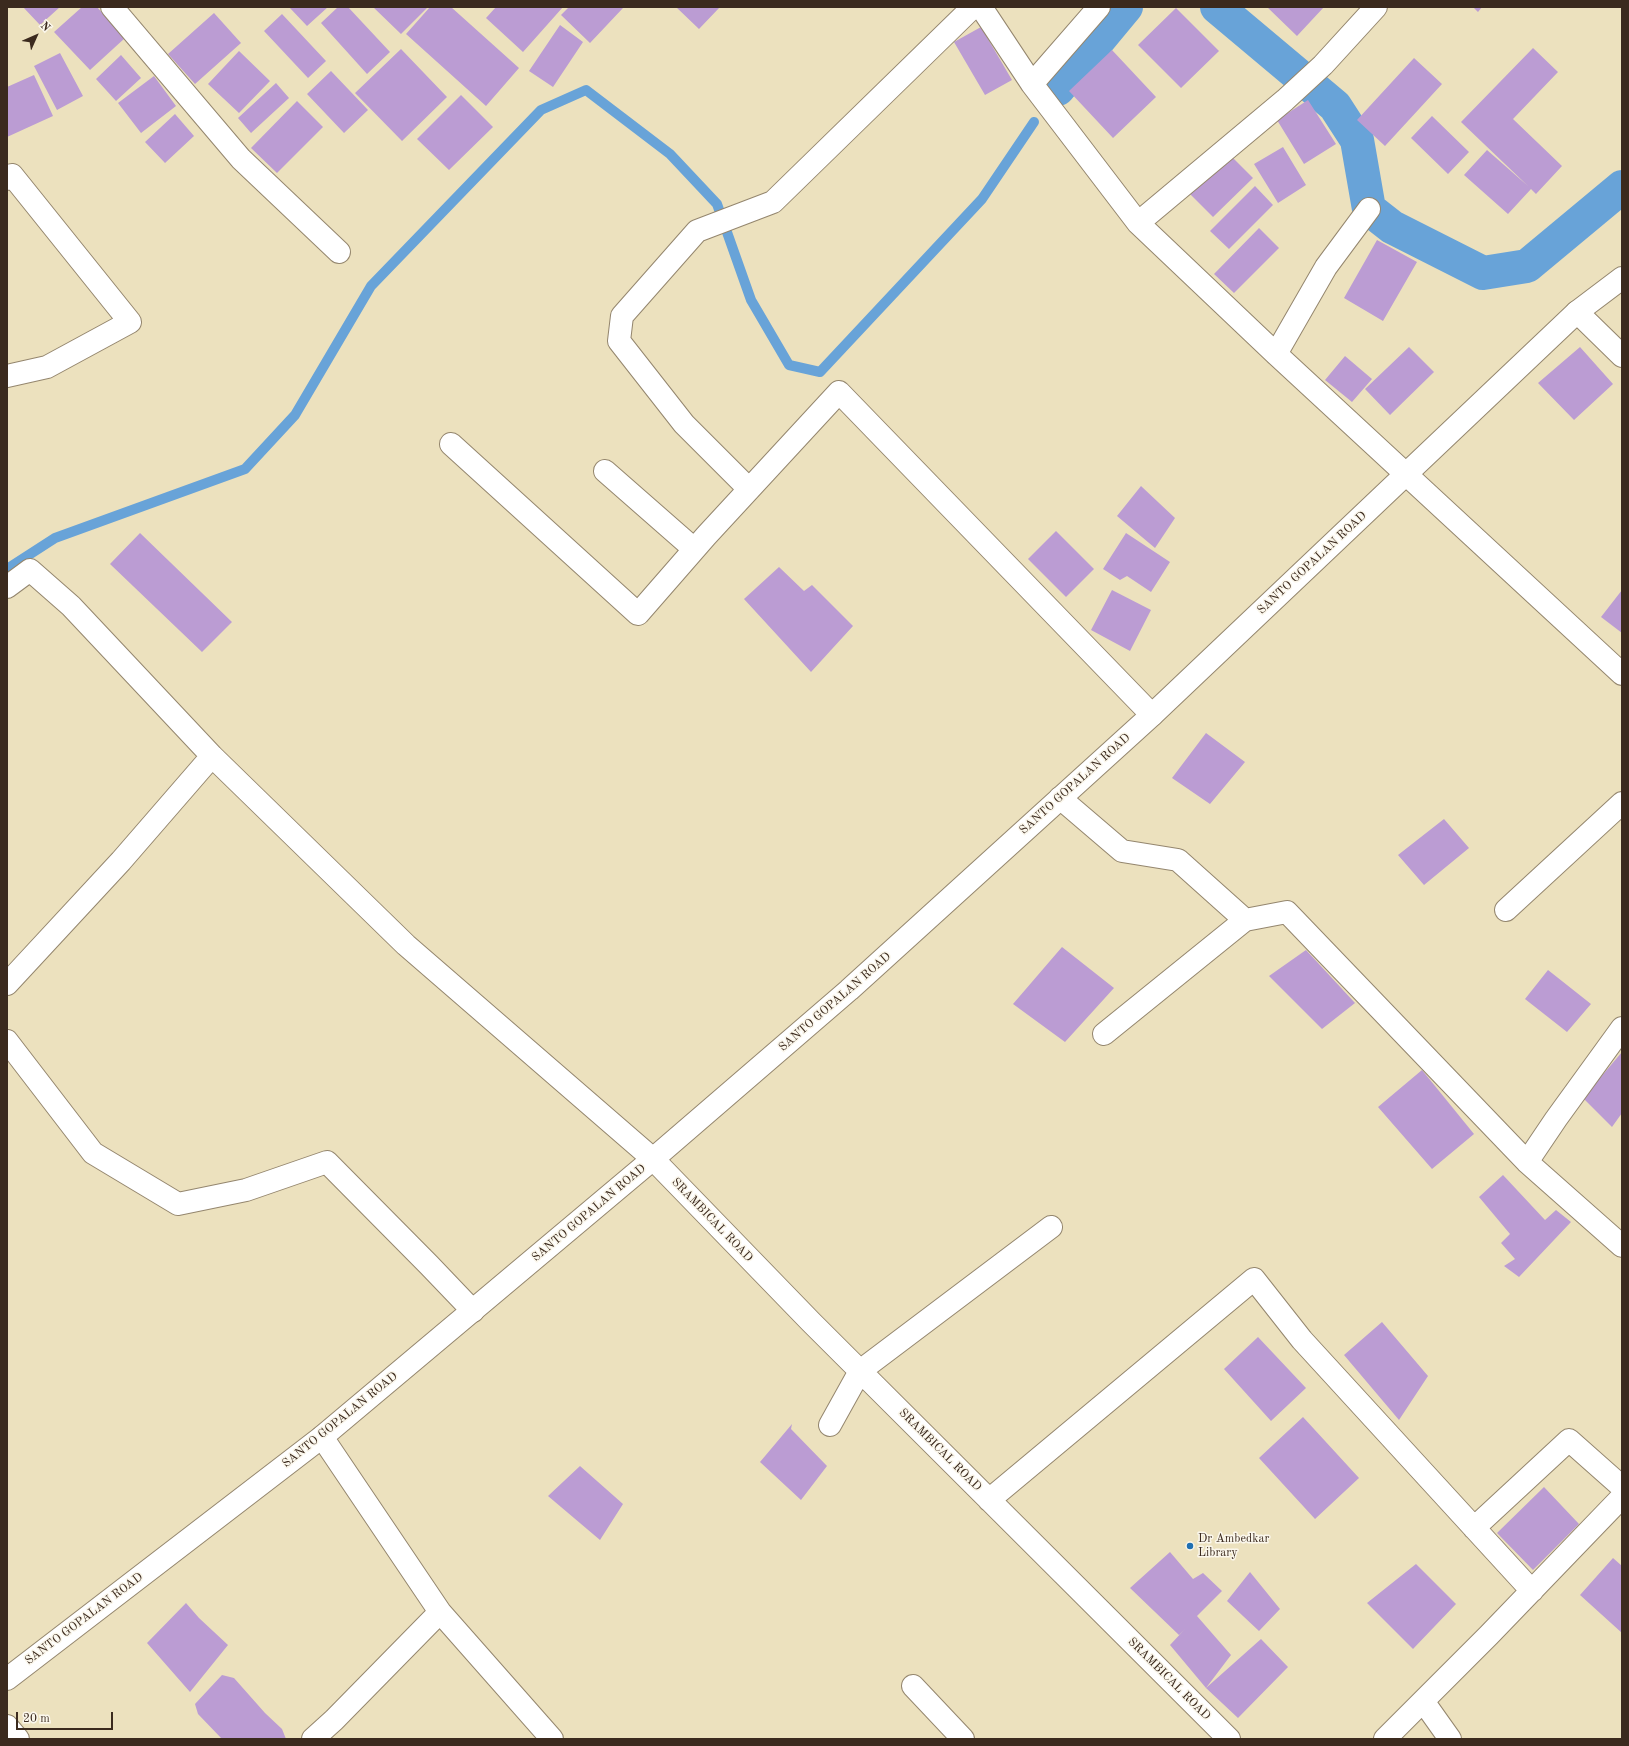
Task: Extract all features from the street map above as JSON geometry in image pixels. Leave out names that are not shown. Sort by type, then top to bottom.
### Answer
[{"type":"street","points":[[112,7],[241,159],[339,252]]},
{"type":"street","points":[[749,490],[684,424],[619,341],[622,316],[696,231],[773,202],[973,7]]},
{"type":"street","points":[[981,7],[1032,84],[1138,223],[1276,354],[1622,674]]},
{"type":"street","points":[[1032,84],[1099,7]]},
{"type":"street","points":[[1138,223],[1285,100],[1323,65],[1376,7]]},
{"type":"street","points":[[7,179],[12,175],[130,322],[47,366],[7,376]]},
{"type":"street","points":[[1276,354],[1326,266],[1369,209]]},
{"type":"street","name":"SANTO GOPALAN ROAD","points":[[7,1679],[322,1437],[653,1159],[849,990],[1152,715],[1577,312],[1622,278]]},
{"type":"street","points":[[1577,312],[1622,356]]},
{"type":"street","points":[[451,444],[638,614],[694,549],[839,392],[1152,715]]},
{"type":"street","points":[[605,471],[694,549]]},
{"type":"street","name":"SRAMBICAL ROAD","points":[[7,587],[30,570],[71,606],[212,756],[406,945],[653,1159],[860,1371],[1228,1739]]},
{"type":"street","points":[[7,984],[121,861],[212,756]]},
{"type":"street","points":[[1060,798],[1122,851],[1178,860],[1245,920]]},
{"type":"street","points":[[1506,910],[1622,803]]},
{"type":"street","points":[[1104,1034],[1245,920],[1287,912],[1527,1162],[1622,1246]]},
{"type":"street","points":[[1527,1162],[1556,1119],[1622,1028]]},
{"type":"street","points":[[7,1041],[93,1153],[178,1204],[246,1190],[327,1162],[430,1265],[472,1311]]},
{"type":"street","points":[[830,1425],[860,1371],[1051,1227]]},
{"type":"street","points":[[989,1500],[1254,1279],[1302,1340],[1532,1591]]},
{"type":"street","points":[[322,1437],[440,1612],[552,1739]]},
{"type":"street","points":[[1474,1528],[1569,1440],[1622,1487]]},
{"type":"street","points":[[1384,1739],[1532,1591],[1622,1497]]},
{"type":"street","points":[[313,1739],[334,1720],[440,1612]]},
{"type":"street","points":[[913,1686],[963,1739]]},
{"type":"street","points":[[1423,1701],[1450,1739]]},
{"type":"street","points":[[7,1726],[18,1739]]},
{"type":"building","points":[[23,7],[60,7],[40,25]]},
{"type":"building","points":[[82,7],[97,7],[125,38],[90,70],[54,32]]},
{"type":"building","points":[[289,7],[328,7],[307,26]]},
{"type":"building","points":[[338,7],[348,7],[390,52],[367,74],[321,23]]},
{"type":"building","points":[[373,7],[428,7],[401,34]]},
{"type":"building","points":[[430,7],[451,7],[519,68],[486,106],[406,34]]},
{"type":"building","points":[[496,7],[563,7],[523,52],[486,18]]},
{"type":"building","points":[[569,7],[623,8],[590,43],[561,15]]},
{"type":"building","points":[[676,7],[720,7],[699,29]]},
{"type":"building","points":[[1267,7],[1324,7],[1297,36]]},
{"type":"building","points":[[1473,7],[1482,7],[1478,12]]},
{"type":"building","points":[[1176,8],[1219,51],[1181,88],[1138,45]]},
{"type":"building","points":[[214,13],[241,43],[195,84],[168,54]]},
{"type":"building","points":[[282,14],[326,61],[308,78],[264,31]]},
{"type":"building","points":[[560,25],[583,42],[553,87],[529,71]]},
{"type":"building","points":[[981,27],[1012,80],[985,95],[954,42]]},
{"type":"building","points":[[1533,48],[1558,72],[1513,119],[1562,166],[1536,194],[1531,189],[1508,214],[1464,175],[1487,150],[1528,186],[1461,122]]},
{"type":"building","points":[[401,49],[447,97],[402,141],[355,93]]},
{"type":"building","points":[[1112,50],[1156,97],[1113,138],[1069,91]]},
{"type":"building","points":[[239,51],[270,81],[239,113],[208,84]]},
{"type":"building","points":[[60,53],[83,96],[57,110],[34,66]]},
{"type":"building","points":[[121,55],[141,78],[116,101],[96,79]]},
{"type":"building","points":[[1414,58],[1442,84],[1385,146],[1357,120]]},
{"type":"building","points":[[331,71],[368,110],[344,133],[307,94]]},
{"type":"building","points":[[34,75],[53,116],[7,137],[7,87]]},
{"type":"building","points":[[154,76],[176,106],[141,133],[118,103]]},
{"type":"building","points":[[276,83],[289,98],[251,133],[238,118]]},
{"type":"building","points":[[461,95],[493,127],[449,170],[417,139]]},
{"type":"building","points":[[1308,100],[1336,144],[1304,164],[1277,120]]},
{"type":"building","points":[[297,101],[323,127],[277,173],[251,148]]},
{"type":"building","points":[[175,114],[194,136],[165,163],[145,142]]},
{"type":"building","points":[[1432,116],[1469,152],[1448,174],[1411,138]]},
{"type":"building","points":[[1283,147],[1306,185],[1278,203],[1254,164]]},
{"type":"building","points":[[1230,155],[1253,178],[1213,217],[1190,194]]},
{"type":"building","points":[[1255,186],[1273,205],[1229,249],[1210,231]]},
{"type":"building","points":[[1259,228],[1279,248],[1234,293],[1214,274]]},
{"type":"building","points":[[1377,240],[1417,262],[1383,321],[1344,298]]},
{"type":"building","points":[[1409,347],[1434,372],[1390,415],[1365,389]]},
{"type":"building","points":[[1580,347],[1613,384],[1574,420],[1538,383]]},
{"type":"building","points":[[1345,356],[1372,379],[1352,402],[1325,380]]},
{"type":"building","points":[[1141,486],[1175,518],[1155,548],[1117,516]]},
{"type":"building","points":[[1056,531],[1094,569],[1066,597],[1028,559]]},
{"type":"building","points":[[140,533],[232,622],[202,652],[110,564]]},
{"type":"building","points":[[1126,533],[1170,562],[1151,592],[1127,576],[1120,580],[1103,569]]},
{"type":"building","points":[[779,567],[804,591],[812,585],[853,626],[811,672],[744,599]]},
{"type":"building","points":[[1112,590],[1151,610],[1130,651],[1091,630]]},
{"type":"building","points":[[1622,590],[1622,633],[1601,617]]},
{"type":"building","points":[[1206,733],[1245,762],[1210,804],[1172,778]]},
{"type":"building","points":[[1444,819],[1469,848],[1424,885],[1398,855]]},
{"type":"building","points":[[1062,947],[1114,988],[1065,1042],[1013,1004]]},
{"type":"building","points":[[1306,950],[1355,1003],[1322,1029],[1269,976]]},
{"type":"building","points":[[1548,970],[1591,1004],[1567,1032],[1525,999]]},
{"type":"building","points":[[1622,1052],[1622,1113],[1612,1127],[1583,1098]]},
{"type":"building","points":[[1422,1070],[1474,1134],[1432,1169],[1378,1107]]},
{"type":"building","points":[[1503,1175],[1545,1220],[1556,1210],[1571,1222],[1519,1277],[1504,1266],[1515,1259],[1501,1243],[1510,1234],[1479,1197]]},
{"type":"building","points":[[1382,1322],[1428,1376],[1399,1420],[1344,1355]]},
{"type":"building","points":[[1258,1337],[1306,1388],[1271,1421],[1224,1369]]},
{"type":"building","points":[[1303,1417],[1359,1478],[1315,1519],[1259,1458]]},
{"type":"building","points":[[792,1424],[791,1429],[827,1466],[801,1500],[760,1462]]},
{"type":"building","points":[[580,1466],[623,1504],[600,1540],[548,1496]]},
{"type":"building","points":[[1544,1487],[1579,1524],[1533,1570],[1497,1533]]},
{"type":"building","points":[[1170,1552],[1193,1579],[1203,1573],[1222,1591],[1197,1616],[1231,1655],[1206,1688],[1170,1645],[1185,1629],[1179,1635],[1130,1588]]},
{"type":"building","points":[[1613,1558],[1622,1566],[1622,1633],[1580,1595]]},
{"type":"building","points":[[1416,1564],[1456,1604],[1413,1649],[1367,1603]]},
{"type":"building","points":[[1250,1572],[1280,1609],[1259,1631],[1227,1601]]},
{"type":"building","points":[[186,1603],[199,1618],[228,1645],[190,1692],[147,1643]]},
{"type":"building","points":[[1261,1639],[1288,1667],[1238,1718],[1206,1688]]},
{"type":"building","points":[[222,1675],[234,1678],[265,1713],[282,1729],[286,1739],[222,1739],[198,1714],[195,1704]]},
{"type":"waterway","points":[[1058,89],[1126,7]]},
{"type":"waterway","points":[[1217,7],[1335,106],[1357,140],[1369,209],[1392,227],[1483,273],[1527,266],[1622,187]]},
{"type":"waterway","points":[[7,569],[55,538],[245,469],[295,415],[371,286],[541,110],[586,90],[670,154],[717,204],[751,300],[789,365],[820,372],[982,199],[1034,122]]},
{"type":"place","name":"Dr Ambedkar Library","points":[[1190,1546]]}]
